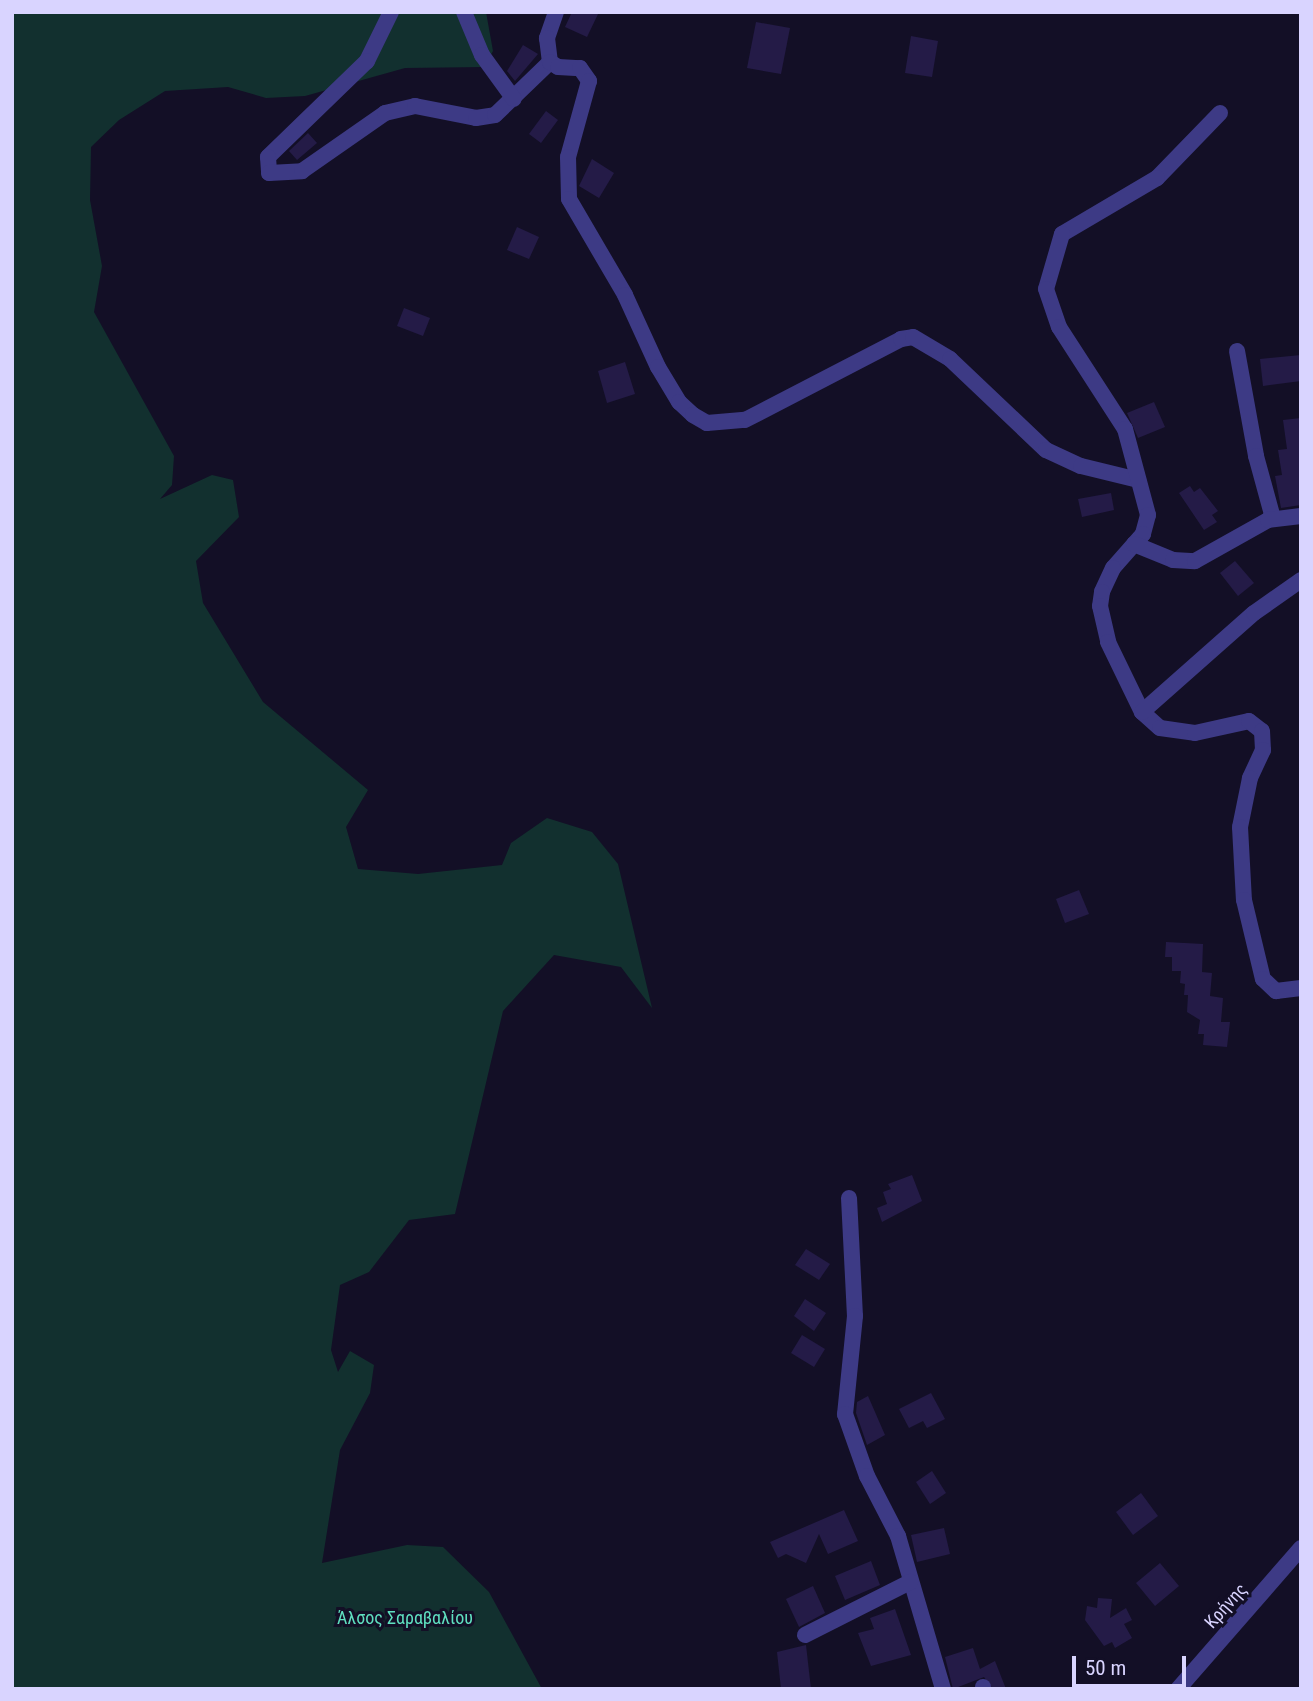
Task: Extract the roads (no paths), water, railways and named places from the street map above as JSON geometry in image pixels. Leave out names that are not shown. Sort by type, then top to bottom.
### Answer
[{"type":"street","points":[[391,12],[367,61],[282,140],[268,157],[269,173],[281,175],[310,167],[385,113],[415,106],[487,118],[514,99],[550,62]]},
{"type":"street","points":[[464,12],[482,55],[514,99]]},
{"type":"street","points":[[550,62],[547,38],[556,12]]},
{"type":"street","points":[[550,62],[558,67],[580,68],[589,81],[567,167],[567,192],[574,213],[625,295],[658,368],[679,402],[693,415],[707,423],[745,420],[901,339],[913,337],[950,359],[1046,450],[1062,459],[1138,480]]},
{"type":"street","points":[[1220,113],[1157,178],[1062,234],[1046,289],[1059,327],[1125,429],[1147,524],[1134,544],[1112,568],[1100,606],[1120,671],[1142,712],[1160,728],[1195,733],[1249,721],[1262,731],[1263,750],[1242,810],[1243,890],[1263,979],[1276,991],[1301,988]]},
{"type":"street","points":[[1237,351],[1258,466],[1273,518]]},
{"type":"street","points":[[1134,544],[1173,560],[1195,561],[1273,518],[1300,518]]},
{"type":"street","points":[[1142,712],[1254,613],[1301,580]]},
{"type":"street","points":[[849,1198],[855,1316],[845,1413],[867,1476],[894,1525],[943,1689]]},
{"type":"street","name":"Κρήνης","points":[[1178,1689],[1301,1548]]},
{"type":"street","points":[[805,1635],[910,1582]]},
{"type":"park label","name":"Άλσος Σαραβαλίου","points":[[405,1618]]}]
